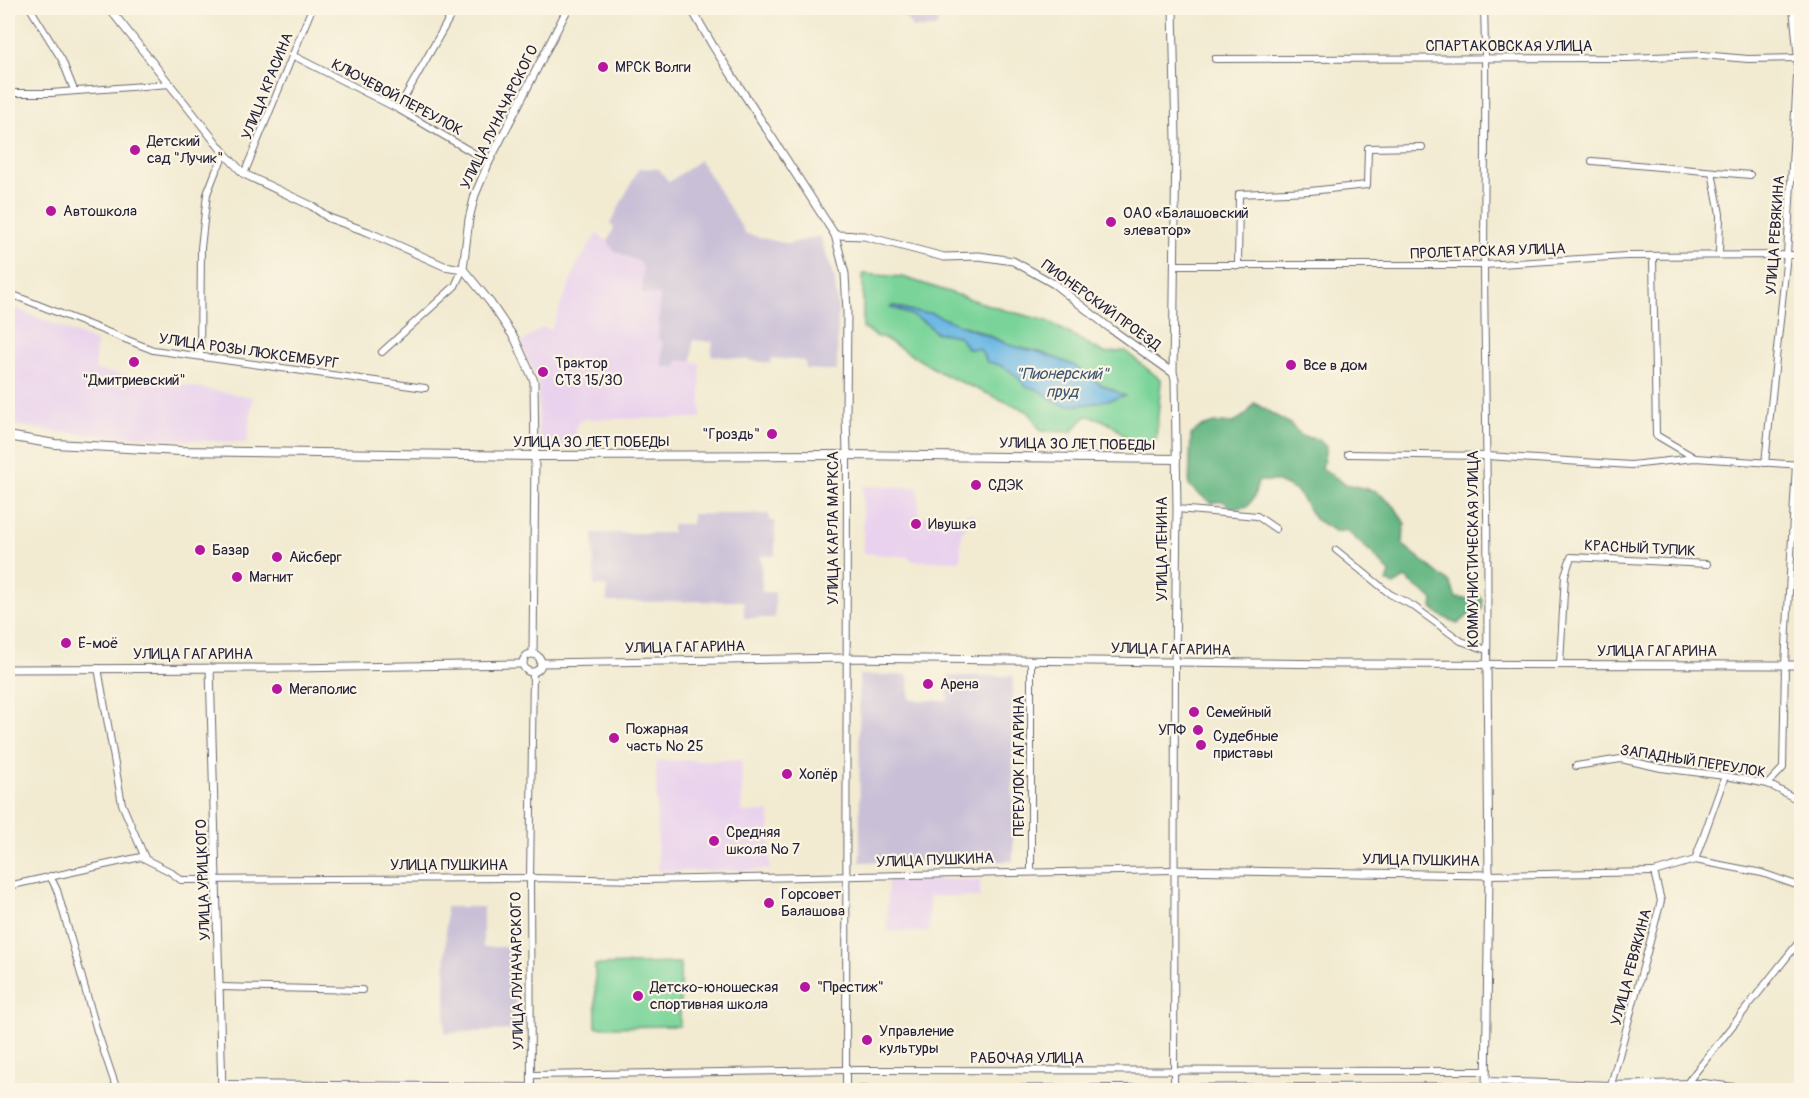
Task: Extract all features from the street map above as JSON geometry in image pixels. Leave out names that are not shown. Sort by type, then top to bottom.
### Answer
[{"type":"main road","name":"УЛИЦА 30 ЛЕТ ПОБЕДЫ","points":[[8,436],[55,444],[180,450],[536,456],[847,455],[1176,459]]},
{"type":"street","points":[[30,8],[62,60],[74,90]]},
{"type":"street","points":[[110,8],[225,154],[244,174],[312,206],[329,218],[368,232],[444,266],[463,269],[490,302],[515,339],[534,381],[536,456],[532,653]]},
{"type":"street","name":"УЛИЦА КРАСИНА","points":[[244,174],[312,8]]},
{"type":"street","points":[[398,109],[455,8]]},
{"type":"street","name":"УЛИЦА ЛУНАЧАРСКОГО","points":[[463,269],[469,219],[475,195],[489,162],[568,8]]},
{"type":"street","name":"УЛИЦА КАРЛА МАРКСА","points":[[692,8],[713,46],[835,235],[845,274],[847,311],[846,1090]]},
{"type":"street","name":"УЛИЦА ЛЕНИНА","points":[[1173,8],[1176,140],[1173,373],[1175,379],[1177,509],[1174,1089]]},
{"type":"street","name":"КОММУНИСТИЧЕСКАЯ УЛИЦА","points":[[1484,8],[1489,875],[1486,1086]]},
{"type":"street","name":"УЛИЦА РЕВЯКИНА","points":[[1765,463],[1787,255],[1800,59],[1793,8]]},
{"type":"street","name":"КЛЮЧЕВОЙ ПЕРЕУЛОК","points":[[292,55],[398,109],[489,162]]},
{"type":"street","name":"СПАРТАКОВСКАЯ УЛИЦА","points":[[1215,58],[1628,58],[1702,55],[1748,59],[1800,59]]},
{"type":"street","points":[[8,93],[170,84]]},
{"type":"street","points":[[1238,266],[1239,194],[1310,191],[1367,184],[1368,148],[1422,147]]},
{"type":"street","name":"УЛИЦА КРАСИНА","points":[[200,356],[201,248],[207,194],[225,154]]},
{"type":"street","points":[[1592,161],[1750,175]]},
{"type":"street","points":[[1712,172],[1720,214],[1719,255]]},
{"type":"street","name":"ПИОНЕРСКИЙ ПРОЕЗД","points":[[835,235],[864,236],[944,257],[979,256],[1013,261],[1054,284],[1105,325],[1173,373]]},
{"type":"street","name":"ПРОЛЕТАРСКАЯ УЛИЦА","points":[[1175,265],[1484,265],[1626,256],[1802,255]]},
{"type":"street","points":[[1653,257],[1656,435],[1695,458]]},
{"type":"street","points":[[382,352],[455,286],[463,269]]},
{"type":"street","name":"УЛИЦА РОЗЫ ЛЮКСЕМБУРГ","points":[[8,293],[153,350],[425,388]]},
{"type":"street","points":[[1348,454],[1487,456],[1631,465],[1695,458],[1799,464],[1785,665],[1783,768],[1768,784]]},
{"type":"street","points":[[1177,509],[1257,516],[1276,529]]},
{"type":"street","points":[[1336,549],[1390,594],[1413,606],[1461,641],[1487,650]]},
{"type":"street","name":"КРАСНЫЙ ТУПИК","points":[[1560,663],[1565,575],[1571,557],[1707,564]]},
{"type":"street","points":[[532,653],[539,656],[541,663],[533,672],[526,670],[522,664],[523,658],[532,653]]},
{"type":"street","name":"УЛИЦА ГАГАРИНА","points":[[541,663],[847,658],[1487,665],[1802,664]]},
{"type":"street","name":"ПЕРЕУЛОК ГАГАРИНА","points":[[1031,661],[1031,872]]},
{"type":"street","name":"УЛИЦА ГАГАРИНА","points":[[8,669],[522,664]]},
{"type":"street","points":[[98,668],[122,804],[145,859]]},
{"type":"street","name":"УЛИЦА УРИЦКОГО","points":[[210,668],[222,1087]]},
{"type":"street","name":"УЛИЦА ЛУНАЧАРСКОГО","points":[[531,1089],[530,878],[533,672]]},
{"type":"street","name":"ЗАПАДНЫЙ ПЕРЕУЛОК","points":[[1576,766],[1620,759],[1661,768],[1768,784],[1802,802]]},
{"type":"street","points":[[1695,860],[1725,776]]},
{"type":"street","points":[[8,886],[141,857],[145,859]]},
{"type":"street","name":"УЛИЦА ПУШКИНА","points":[[145,859],[181,880],[530,878],[644,880],[1174,870],[1489,875],[1654,873]]},
{"type":"street","points":[[1654,873],[1695,860],[1762,873],[1802,887]]},
{"type":"street","name":"УЛИЦА РЕВЯКИНА","points":[[1611,1088],[1661,901],[1654,873]]},
{"type":"street","points":[[51,876],[117,1090]]},
{"type":"street","points":[[1687,1083],[1802,938]]},
{"type":"street","points":[[219,987],[362,990]]},
{"type":"street","name":"РАБОЧАЯ УЛИЦА","points":[[531,1075],[846,1070],[1486,1071]]},
{"type":"street","name":"РАБОЧАЯ УЛИЦА","points":[[759,1090],[1486,1086],[1611,1088],[1687,1083],[1703,1087],[1750,1090]]},
{"type":"street","points":[[222,1087],[531,1089]]},
{"type":"shaded area","points":[[898,8],[942,8],[936,28],[913,28]]},
{"type":"shaded area","points":[[700,160],[746,234],[788,244],[820,236],[835,281],[838,309],[837,371],[805,369],[805,361],[772,358],[770,363],[711,355],[713,342],[693,340],[692,361],[678,361],[677,367],[662,367],[662,341],[658,340],[660,295],[642,294],[643,268],[639,262],[613,250],[608,241],[614,228],[610,224],[639,168],[659,169],[669,182]]},
{"type":"shaded area","points":[[597,234],[608,241],[613,250],[639,262],[660,295],[658,340],[662,341],[678,361],[692,361],[700,364],[701,418],[583,419],[576,425],[576,446],[539,447],[538,380],[520,344],[543,327],[551,330],[577,265]]},
{"type":"shaded area","points":[[8,305],[96,342],[95,370],[253,397],[247,443],[59,432],[8,424]]},
{"type":"shaded area","name":"Ивушка","points":[[863,486],[918,487],[919,516],[963,517],[969,513],[977,516],[962,531],[960,561],[914,561],[908,557],[863,553]]},
{"type":"shaded area","points":[[692,514],[769,514],[769,521],[775,521],[775,556],[761,556],[762,592],[775,592],[775,618],[744,618],[744,601],[607,602],[607,586],[594,586],[593,533],[672,533],[672,524],[692,524]]},
{"type":"shaded area","points":[[859,675],[908,675],[910,700],[948,701],[948,676],[1013,676],[1013,861],[860,862]]},
{"type":"shaded area","name":"Средняя школа № 7","points":[[742,760],[742,812],[770,812],[770,870],[658,871],[656,761]]},
{"type":"shaded area","points":[[888,879],[980,880],[980,897],[929,896],[929,932],[887,931]]},
{"type":"shaded area","points":[[446,907],[483,907],[483,947],[515,947],[516,1030],[445,1033]]},
{"type":"green space","points":[[863,274],[903,277],[1004,310],[1047,321],[1104,353],[1125,351],[1161,380],[1156,439],[1132,444],[1112,425],[1086,416],[1071,432],[1041,431],[1029,412],[943,374],[863,328]],"holes":[[[896,306],[974,329],[1012,346],[1039,352],[1075,366],[1090,379],[1124,396],[1035,387],[984,354],[980,349],[968,349],[959,336],[935,332],[921,320],[892,307]]]},
{"type":"green space","points":[[1254,403],[1290,424],[1303,437],[1318,439],[1326,447],[1322,468],[1345,484],[1376,491],[1395,507],[1405,524],[1402,544],[1451,584],[1456,598],[1469,599],[1476,592],[1483,600],[1482,609],[1470,614],[1458,624],[1432,608],[1433,600],[1405,578],[1394,585],[1387,582],[1390,573],[1372,553],[1346,530],[1336,532],[1315,519],[1297,491],[1276,481],[1258,481],[1254,497],[1248,506],[1233,509],[1223,501],[1211,503],[1189,486],[1191,435],[1199,428],[1214,423],[1233,423],[1247,414]]},
{"type":"green space","name":"Детско-юношеская спортивная школа","points":[[680,963],[680,1026],[596,1027],[595,965]]},
{"type":"water","name":"\"Пионерский\" пруд","points":[[895,306],[914,312],[931,313],[1012,346],[1060,360],[1075,366],[1090,379],[1125,396],[1094,403],[1064,405],[1037,389],[1026,387],[1004,367],[987,362],[980,349],[968,349],[959,336],[935,332],[921,320],[891,307]]},
{"type":"place","name":"МРСК Волги","points":[[603,67]]},
{"type":"place","name":"Детский сад \"Лучик\"","points":[[135,150]]},
{"type":"place","name":"Автошкола","points":[[51,211]]},
{"type":"place","name":"ОАО «Балашовский элеватор»","points":[[1111,222]]},
{"type":"place","name":"\"Дмитриевский\"","points":[[134,362]]},
{"type":"place","name":"Все в дом","points":[[1291,365]]},
{"type":"place","name":"Трактор СТЗ 15/30","points":[[543,372]]},
{"type":"place","name":"\"Гроздь\"","points":[[772,434]]},
{"type":"place","name":"СДЭК","points":[[976,485]]},
{"type":"place","name":"Ивушка","points":[[916,524]]},
{"type":"place","name":"Базар","points":[[200,550]]},
{"type":"place","name":"Айсберг","points":[[277,557]]},
{"type":"place","name":"Магнит","points":[[237,577]]},
{"type":"place","name":"Ё-моё","points":[[66,643]]},
{"type":"place","name":"Арена","points":[[928,684]]},
{"type":"place","name":"Мегаполис","points":[[277,689]]},
{"type":"place","name":"Семейный","points":[[1194,712]]},
{"type":"place","name":"УПФ","points":[[1198,730]]},
{"type":"place","name":"Пожарная часть № 25","points":[[614,738]]},
{"type":"place","name":"Судебные приставы","points":[[1201,745]]},
{"type":"place","name":"Хопёр","points":[[787,774]]},
{"type":"place","name":"Средняя школа № 7","points":[[714,841]]},
{"type":"place","name":"Горсовет Балашова","points":[[769,903]]},
{"type":"place","name":"\"Престиж\"","points":[[805,987]]},
{"type":"place","name":"Детско-юношеская спортивная школа","points":[[638,996]]},
{"type":"place","name":"Управление культуры","points":[[867,1040]]}]
